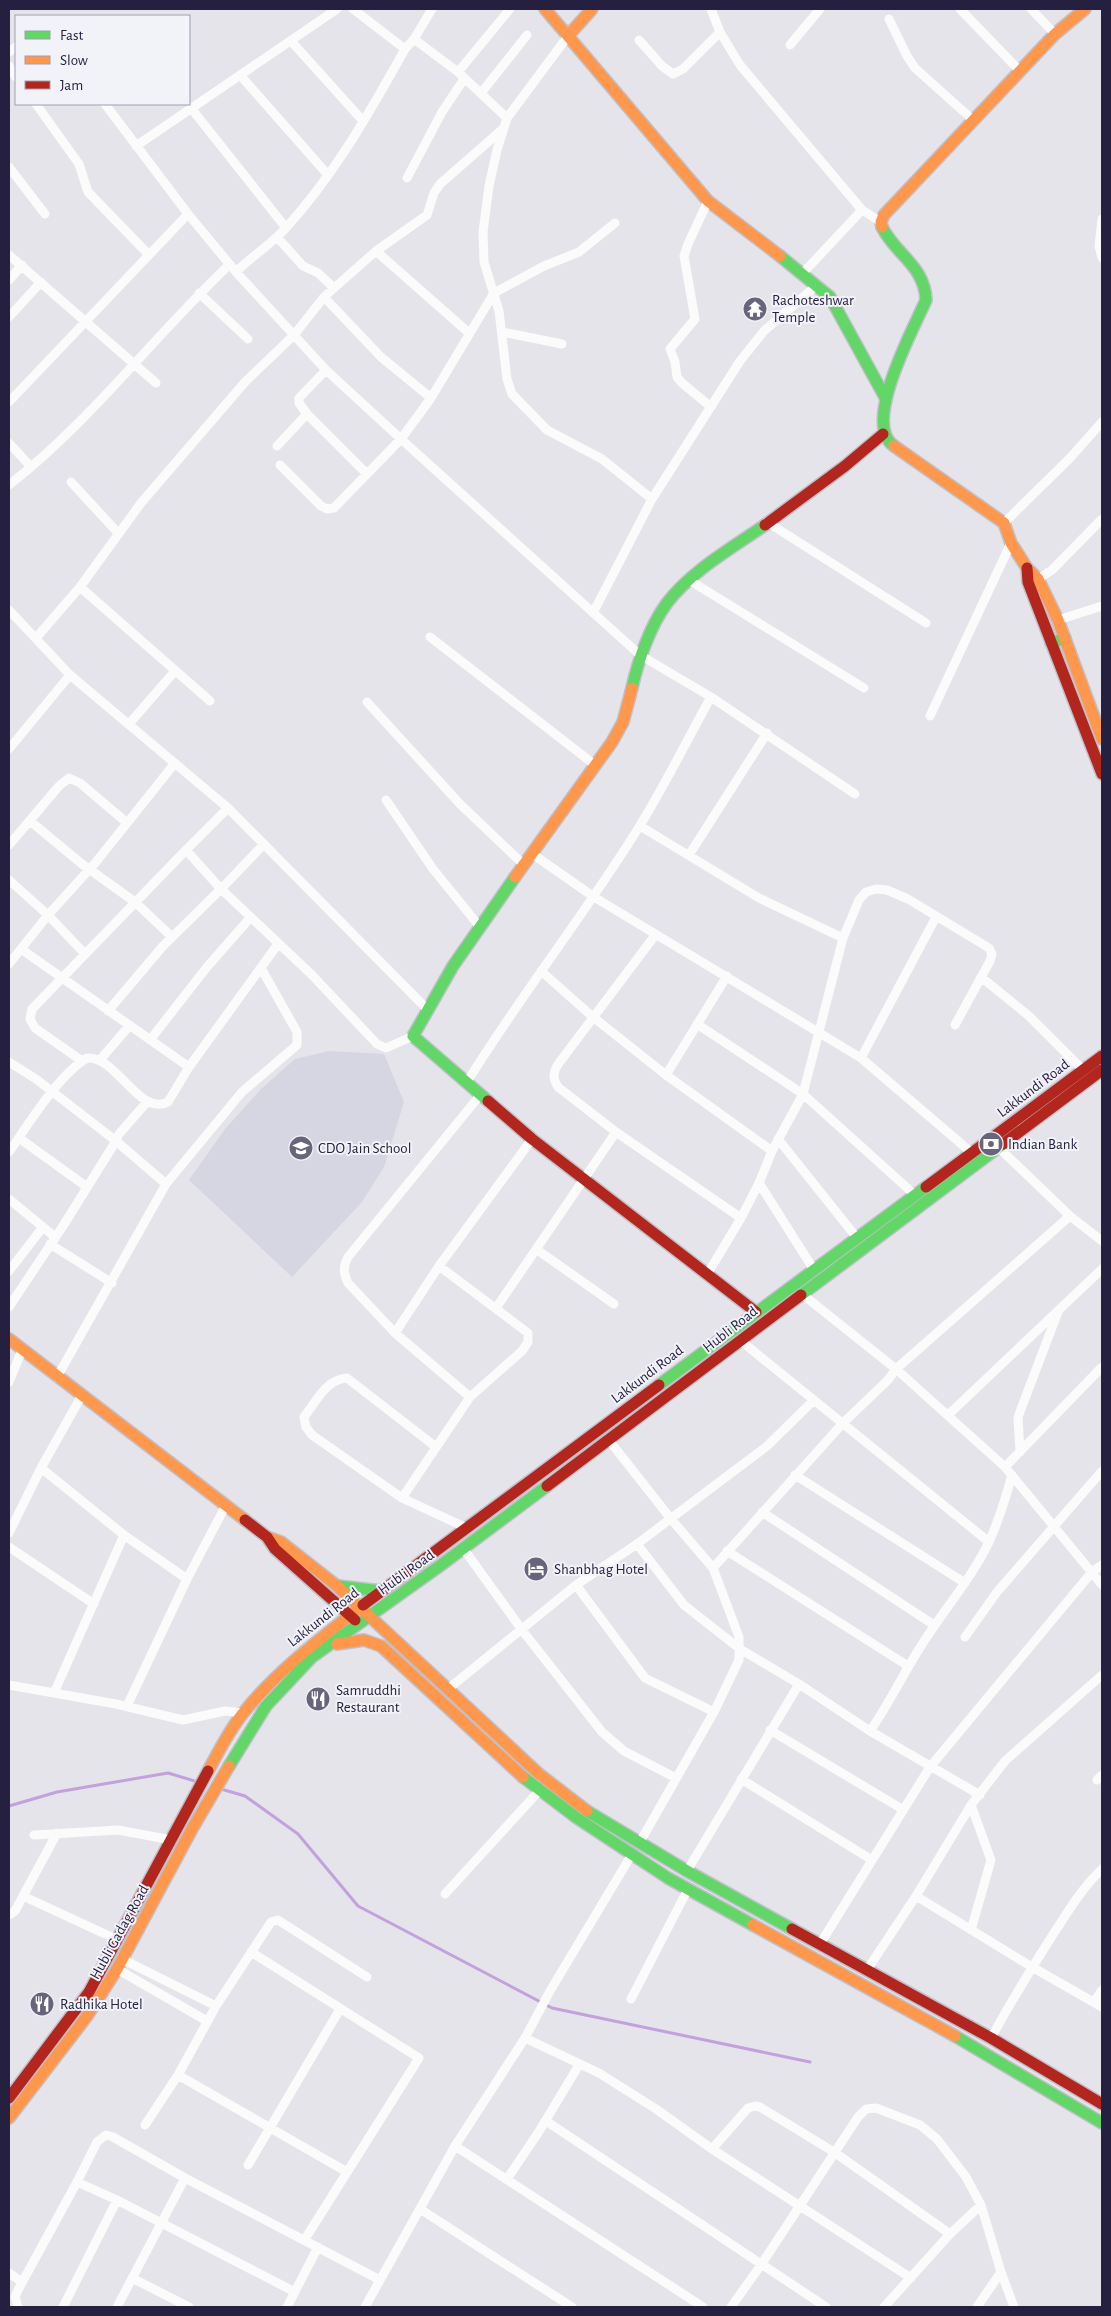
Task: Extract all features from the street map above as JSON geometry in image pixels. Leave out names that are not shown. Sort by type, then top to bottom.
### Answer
[{"type":"main road","points":[[545,9],[708,201],[733,222],[803,272],[830,297],[844,318],[886,399]]},
{"type":"main road","points":[[568,36],[592,9]]},
{"type":"main road","points":[[1085,9],[1055,34],[888,210],[881,222],[888,236],[920,274],[927,292],[926,300],[886,399],[881,421],[883,434],[890,444],[1004,523],[1010,544],[1038,579],[1058,620],[1102,739]]},
{"type":"main road","points":[[756,1312],[708,1273],[532,1139],[413,1036],[453,966],[530,853],[612,742],[623,722],[640,655],[666,604],[689,580],[845,466],[883,434]]},
{"type":"main road","points":[[1028,568],[1028,582],[1102,774]]},
{"type":"main road","points":[[1051,643],[1064,638]]},
{"type":"main road","name":"Lakkundi Road","points":[[186,1813],[228,1735],[243,1713],[286,1666],[323,1635],[1102,1056]]},
{"type":"main road","name":"Hubli Road","points":[[247,1735],[266,1706],[312,1657],[395,1599],[1102,1070]]},
{"type":"main road","points":[[9,1339],[267,1537],[281,1542],[337,1586],[558,1790],[580,1807],[687,1871],[991,2038],[1102,2104]]},
{"type":"main road","points":[[267,1537],[275,1549],[539,1791],[632,1854],[688,1889],[987,2054],[1102,2123]]},
{"type":"main road","points":[[337,1586],[381,1591]]},
{"type":"main road","points":[[323,1635],[333,1612],[328,1596]]},
{"type":"main road","points":[[391,1636],[387,1624],[388,1615],[395,1599]]},
{"type":"main road","points":[[331,1645],[364,1640],[381,1646]]},
{"type":"main road","name":"Hubli Gadag Road","points":[[9,2118],[87,2016],[120,1964],[192,1829],[247,1735]]},
{"type":"main road","name":"Hubli Gadag Road","points":[[9,2098],[90,1992],[186,1813]]},
{"type":"street","points":[[136,146],[338,9]]},
{"type":"street","points":[[353,9],[404,49]]},
{"type":"street","points":[[236,272],[286,228],[328,175],[363,121],[404,49],[414,39],[432,9]]},
{"type":"street","points":[[408,178],[461,75],[510,9]]},
{"type":"street","points":[[711,9],[720,32],[740,65],[862,210],[881,222]]},
{"type":"street","points":[[790,45],[820,9]]},
{"type":"street","points":[[960,9],[1020,71]]},
{"type":"street","points":[[1031,9],[1055,34]]},
{"type":"street","points":[[889,18],[907,56],[915,68],[973,120]]},
{"type":"street","points":[[639,40],[662,66],[673,74],[683,69],[720,32]]},
{"type":"street","points":[[481,93],[528,35]]},
{"type":"street","points":[[568,36],[507,118],[489,186],[483,232],[484,262],[494,293],[502,332],[507,379],[512,394],[547,430],[602,459],[652,499]]},
{"type":"street","points":[[414,39],[461,75],[507,118]]},
{"type":"street","points":[[291,41],[363,121]]},
{"type":"street","points":[[240,75],[328,175]]},
{"type":"street","points":[[37,105],[79,164],[88,192],[149,255]]},
{"type":"street","points":[[106,105],[229,265],[326,370],[401,439],[640,655],[767,733],[855,794]]},
{"type":"street","points":[[191,108],[286,228]]},
{"type":"street","points":[[36,638],[80,587],[141,503],[245,382],[294,335],[324,297],[376,251],[427,215],[434,193],[440,184],[504,128]]},
{"type":"street","points":[[9,167],[45,214]]},
{"type":"street","points":[[708,201],[684,256],[695,319],[670,349],[675,362],[677,377],[682,384],[711,406]]},
{"type":"street","points":[[803,272],[862,210]]},
{"type":"street","points":[[9,402],[188,214]]},
{"type":"street","points":[[1102,219],[1099,246],[1102,258]]},
{"type":"street","points":[[280,466],[320,506],[327,509],[334,508],[401,439],[431,398],[494,293],[544,266],[579,252],[615,223]]},
{"type":"street","points":[[277,237],[306,269],[318,273],[334,288]]},
{"type":"street","points":[[376,251],[469,333]]},
{"type":"street","points":[[9,255],[156,383]]},
{"type":"street","points":[[9,485],[31,468],[62,439],[199,293],[229,265]]},
{"type":"street","points":[[9,280],[22,266]]},
{"type":"street","points":[[9,317],[41,282]]},
{"type":"street","points":[[593,613],[652,499],[751,346],[776,320],[817,284]]},
{"type":"street","points":[[199,293],[248,339]]},
{"type":"street","points":[[324,297],[381,357],[431,398]]},
{"type":"street","points":[[502,332],[562,344]]},
{"type":"street","points":[[326,370],[299,398],[299,403],[367,474]]},
{"type":"street","points":[[277,446],[308,414]]},
{"type":"street","points":[[1004,523],[1070,458],[1102,422]]},
{"type":"street","points":[[9,443],[31,468]]},
{"type":"street","points":[[71,482],[119,534]]},
{"type":"street","points":[[1038,579],[1052,570],[1102,519]]},
{"type":"street","points":[[767,522],[926,623]]},
{"type":"street","points":[[930,716],[1010,544]]},
{"type":"street","points":[[689,580],[864,688]]},
{"type":"street","points":[[80,587],[210,701]]},
{"type":"street","points":[[1058,620],[1102,606]]},
{"type":"street","points":[[9,610],[70,675],[228,808],[428,1010]]},
{"type":"street","points":[[430,637],[595,765]]},
{"type":"street","points":[[129,724],[175,671]]},
{"type":"street","points":[[9,749],[70,675]]},
{"type":"street","points":[[468,1082],[640,826],[711,697]]},
{"type":"street","points":[[367,702],[460,804],[523,864]]},
{"type":"street","points":[[689,855],[767,733]]},
{"type":"street","points":[[10,959],[90,870],[126,822],[175,763]]},
{"type":"street","points":[[9,845],[59,786],[69,778],[80,783],[126,822]]},
{"type":"street","points":[[386,800],[434,870],[480,927]]},
{"type":"street","points":[[82,1061],[34,1028],[30,1020],[32,1009],[228,808]]},
{"type":"street","points":[[30,821],[90,870],[135,902],[172,937]]},
{"type":"street","points":[[640,826],[759,898],[843,938]]},
{"type":"street","points":[[108,1011],[172,937],[264,844]]},
{"type":"street","points":[[186,850],[221,889],[312,975],[377,1044],[386,1048],[413,1036]]},
{"type":"street","points":[[530,853],[594,897],[861,1058],[972,1153]]},
{"type":"street","points":[[9,880],[85,954]]},
{"type":"street","points":[[708,1273],[741,1218],[778,1139],[803,1094],[843,938],[859,900],[866,892],[876,888],[887,890],[908,899],[989,948],[992,954],[990,961],[955,1025]]},
{"type":"street","points":[[861,1058],[936,917]]},
{"type":"street","points":[[150,1040],[207,967],[250,918]]},
{"type":"street","points":[[656,934],[554,1072],[554,1080],[558,1087],[616,1132],[741,1218]]},
{"type":"street","points":[[9,1152],[52,1092],[82,1061],[93,1058],[100,1060],[147,1102],[158,1105],[168,1102],[189,1067],[278,944]]},
{"type":"street","points":[[21,949],[189,1067]]},
{"type":"street","points":[[57,1377],[112,1283],[166,1184],[242,1092],[297,1045],[297,1032],[261,968]]},
{"type":"street","points":[[541,971],[593,1017],[666,1075],[772,1151]]},
{"type":"street","points":[[666,1075],[727,976]]},
{"type":"street","points":[[981,976],[1029,1016],[1083,1070]]},
{"type":"street","points":[[697,1024],[803,1094],[915,1195]]},
{"type":"street","points":[[100,1060],[129,1026]]},
{"type":"street","points":[[9,1062],[116,1141],[166,1184]]},
{"type":"street","points":[[470,1396],[395,1333],[348,1283],[343,1266],[348,1256],[481,1094]]},
{"type":"street","points":[[9,1307],[119,1134],[147,1102]]},
{"type":"street","points":[[496,1308],[616,1132]]},
{"type":"street","points":[[19,1138],[87,1187]]},
{"type":"street","points":[[395,1333],[439,1266],[532,1139]]},
{"type":"street","points":[[778,1139],[857,1238]]},
{"type":"street","points":[[999,1148],[1070,1216],[1102,1241]]},
{"type":"street","points":[[759,1183],[814,1270]]},
{"type":"street","points":[[9,1199],[43,1227],[53,1240],[112,1283]]},
{"type":"street","points":[[713,1568],[727,1550],[844,1423],[888,1380],[896,1369],[1070,1216]]},
{"type":"street","points":[[9,1271],[43,1227]]},
{"type":"street","points":[[536,1249],[614,1304]]},
{"type":"street","points":[[402,1498],[470,1396],[522,1351],[528,1342],[528,1333],[439,1266]]},
{"type":"street","points":[[948,1415],[1102,1269]]},
{"type":"street","points":[[802,1294],[896,1369],[1005,1467],[1056,1526],[1102,1585]]},
{"type":"street","points":[[1020,1452],[1018,1417],[1060,1308]]},
{"type":"street","points":[[741,1341],[989,1542]]},
{"type":"street","points":[[9,1382],[22,1350]]},
{"type":"street","points":[[1005,1467],[1102,1367]]},
{"type":"street","points":[[436,1447],[347,1378],[338,1378],[329,1384],[304,1417],[306,1427],[312,1435],[402,1498],[467,1528]]},
{"type":"street","points":[[9,1533],[41,1468],[82,1395]]},
{"type":"street","points":[[448,1689],[576,1585],[637,1544],[767,1446],[814,1400]]},
{"type":"street","points":[[608,1439],[671,1519],[713,1568],[739,1637],[740,1649],[739,1660],[714,1712],[640,1842]]},
{"type":"street","points":[[41,1468],[124,1535],[187,1579]]},
{"type":"street","points":[[964,1637],[997,1592],[1102,1471]]},
{"type":"street","points":[[796,1475],[965,1583]]},
{"type":"street","points":[[870,1732],[885,1709],[908,1666],[934,1625],[965,1583],[989,1542],[1003,1508],[1012,1475]]},
{"type":"street","points":[[127,1706],[187,1579],[226,1505]]},
{"type":"street","points":[[762,1512],[934,1625]]},
{"type":"street","points":[[54,1693],[124,1535]]},
{"type":"street","points":[[637,1544],[684,1605],[740,1649],[799,1684],[870,1732],[980,1795]]},
{"type":"street","points":[[9,1547],[94,1604]]},
{"type":"street","points":[[463,1548],[522,1630],[602,1732],[624,1751],[676,1778]]},
{"type":"street","points":[[727,1550],[908,1666]]},
{"type":"street","points":[[820,1944],[902,1809],[930,1767],[1092,1572],[1102,1565]]},
{"type":"street","points":[[576,1585],[645,1678],[714,1712]]},
{"type":"street","points":[[867,1970],[916,1896],[972,1805],[1005,1761],[1102,1675]]},
{"type":"street","points":[[687,1871],[799,1684]]},
{"type":"street","points":[[9,1685],[127,1706],[184,1720],[225,1711],[243,1713]]},
{"type":"street","points":[[770,1730],[902,1809]]},
{"type":"street","points":[[741,1779],[872,1860]]},
{"type":"street","points":[[445,1894],[539,1791]]},
{"type":"street","points":[[971,1930],[991,1860],[972,1805]]},
{"type":"street","points":[[34,1835],[118,1830],[172,1840]]},
{"type":"street","points":[[9,1915],[15,1911],[57,1833]]},
{"type":"street","points":[[365,2307],[456,2146],[525,2038],[550,1990],[632,1854]]},
{"type":"street","points":[[991,2038],[1032,1967],[1085,1886],[1102,1869]]},
{"type":"street","points":[[631,1999],[688,1889]]},
{"type":"street","points":[[22,1896],[118,1940]]},
{"type":"street","points":[[916,1896],[1032,1967],[1098,2004],[1102,1990]]},
{"type":"street","points":[[145,2125],[178,2075],[216,2006],[271,1922],[278,1920],[367,1977]]},
{"type":"street","points":[[251,1952],[340,2010],[419,2058],[305,2239]]},
{"type":"street","points":[[120,1964],[216,2006]]},
{"type":"street","points":[[120,1964],[207,2021]]},
{"type":"street","points":[[248,2165],[340,2010]]},
{"type":"street","points":[[525,2038],[599,2073],[798,2206],[911,2278]]},
{"type":"street","points":[[507,2179],[546,2121],[579,2065]]},
{"type":"street","points":[[178,2075],[347,2172]]},
{"type":"street","points":[[712,2149],[748,2108],[760,2106],[834,2152],[950,2234]]},
{"type":"street","points":[[731,2307],[762,2266],[798,2206],[858,2117],[866,2109],[876,2108],[920,2125],[930,2132],[966,2177],[981,2205],[1001,2272],[1014,2307]]},
{"type":"street","points":[[546,2121],[826,2307]]},
{"type":"street","points":[[18,2307],[15,2297],[22,2282],[97,2142],[106,2135],[114,2137],[185,2178],[305,2239],[380,2280]]},
{"type":"street","points":[[456,2146],[703,2307]]},
{"type":"street","points":[[117,2307],[162,2225],[185,2178]]},
{"type":"street","points":[[77,2182],[117,2200],[162,2225],[295,2292]]},
{"type":"street","points":[[63,2307],[117,2200]]},
{"type":"street","points":[[884,2307],[950,2234],[981,2205]]},
{"type":"street","points":[[420,2209],[572,2307]]},
{"type":"street","points":[[287,2307],[318,2247]]},
{"type":"street","points":[[977,2307],[1001,2272]]},
{"type":"street","points":[[9,2273],[22,2282]]},
{"type":"street","points":[[132,2278],[189,2307]]},
{"type":"shaded area","name":"CDO Jain School","points":[[329,1051],[384,1054],[404,1102],[384,1167],[362,1202],[292,1277],[189,1180],[225,1129],[260,1090],[295,1059]]},
{"type":"waterway","points":[[9,1806],[57,1792],[168,1773],[198,1782]]},
{"type":"waterway","points":[[221,1789],[245,1796],[298,1834],[358,1906],[552,2008],[810,2062]]},
{"type":"traffic: fast","points":[[882,227],[921,278],[926,300],[893,375],[886,398],[883,418],[885,435],[894,446]]},
{"type":"traffic: fast","points":[[780,256],[830,297],[886,399]]},
{"type":"traffic: fast","points":[[632,688],[645,644],[655,622],[667,603],[700,570],[765,525]]},
{"type":"traffic: fast","points":[[1051,643],[1065,638]]},
{"type":"traffic: fast","points":[[488,1101],[413,1036],[453,966],[515,877]]},
{"type":"traffic: fast","points":[[801,1295],[1003,1144]]},
{"type":"traffic: fast","points":[[659,1385],[926,1187]]},
{"type":"traffic: fast","points":[[229,1766],[266,1706],[312,1657],[441,1565],[547,1486]]},
{"type":"traffic: fast","points":[[338,1586],[381,1591]]},
{"type":"traffic: fast","points":[[523,1777],[577,1818],[668,1878],[753,1925]]},
{"type":"traffic: fast","points":[[587,1811],[687,1871],[792,1929]]},
{"type":"traffic: fast","points":[[955,2036],[1102,2123]]},
{"type":"traffic: slow","points":[[545,9],[708,201],[780,256]]},
{"type":"traffic: slow","points":[[568,36],[592,9]]},
{"type":"traffic: slow","points":[[882,227],[881,222],[884,215],[1055,34],[1085,9]]},
{"type":"traffic: slow","points":[[894,446],[1004,523],[1011,543],[1027,568],[1038,579],[1058,620],[1102,739]]},
{"type":"traffic: slow","points":[[515,877],[612,742],[623,722],[632,688]]},
{"type":"traffic: slow","points":[[9,1339],[245,1520]]},
{"type":"traffic: slow","points":[[267,1537],[281,1542],[337,1586],[539,1774],[587,1811]]},
{"type":"traffic: slow","points":[[208,1771],[234,1726],[271,1682],[363,1605]]},
{"type":"traffic: slow","points":[[337,1644],[364,1640],[381,1646],[523,1777]]},
{"type":"traffic: slow","points":[[9,2118],[87,2016],[117,1969],[192,1829],[229,1766]]},
{"type":"traffic: slow","points":[[753,1925],[955,2036]]},
{"type":"traffic: jam","points":[[765,525],[845,466],[883,434]]},
{"type":"traffic: jam","points":[[1027,568],[1028,582],[1102,774]]},
{"type":"traffic: jam","points":[[926,1187],[1102,1056]]},
{"type":"traffic: jam","points":[[1003,1144],[1102,1070]]},
{"type":"traffic: jam","points":[[488,1101],[532,1139],[756,1312]]},
{"type":"traffic: jam","points":[[547,1486],[801,1295]]},
{"type":"traffic: jam","points":[[363,1605],[659,1385]]},
{"type":"traffic: jam","points":[[245,1520],[267,1537],[275,1549],[355,1620]]},
{"type":"traffic: jam","points":[[9,2098],[89,1992],[208,1771]]},
{"type":"traffic: jam","points":[[792,1929],[991,2038],[1102,2104]]},
{"type":"place","name":"Rachoteshwar Temple","points":[[755,309]]},
{"type":"place","name":"Indian Bank","points":[[991,1144]]},
{"type":"place","name":"CDO Jain School","points":[[301,1148]]},
{"type":"place","name":"Shanbhag Hotel","points":[[536,1569]]},
{"type":"place","name":"Samruddhi Restaurant","points":[[318,1699]]},
{"type":"place","name":"Radhika Hotel","points":[[42,2004]]}]
